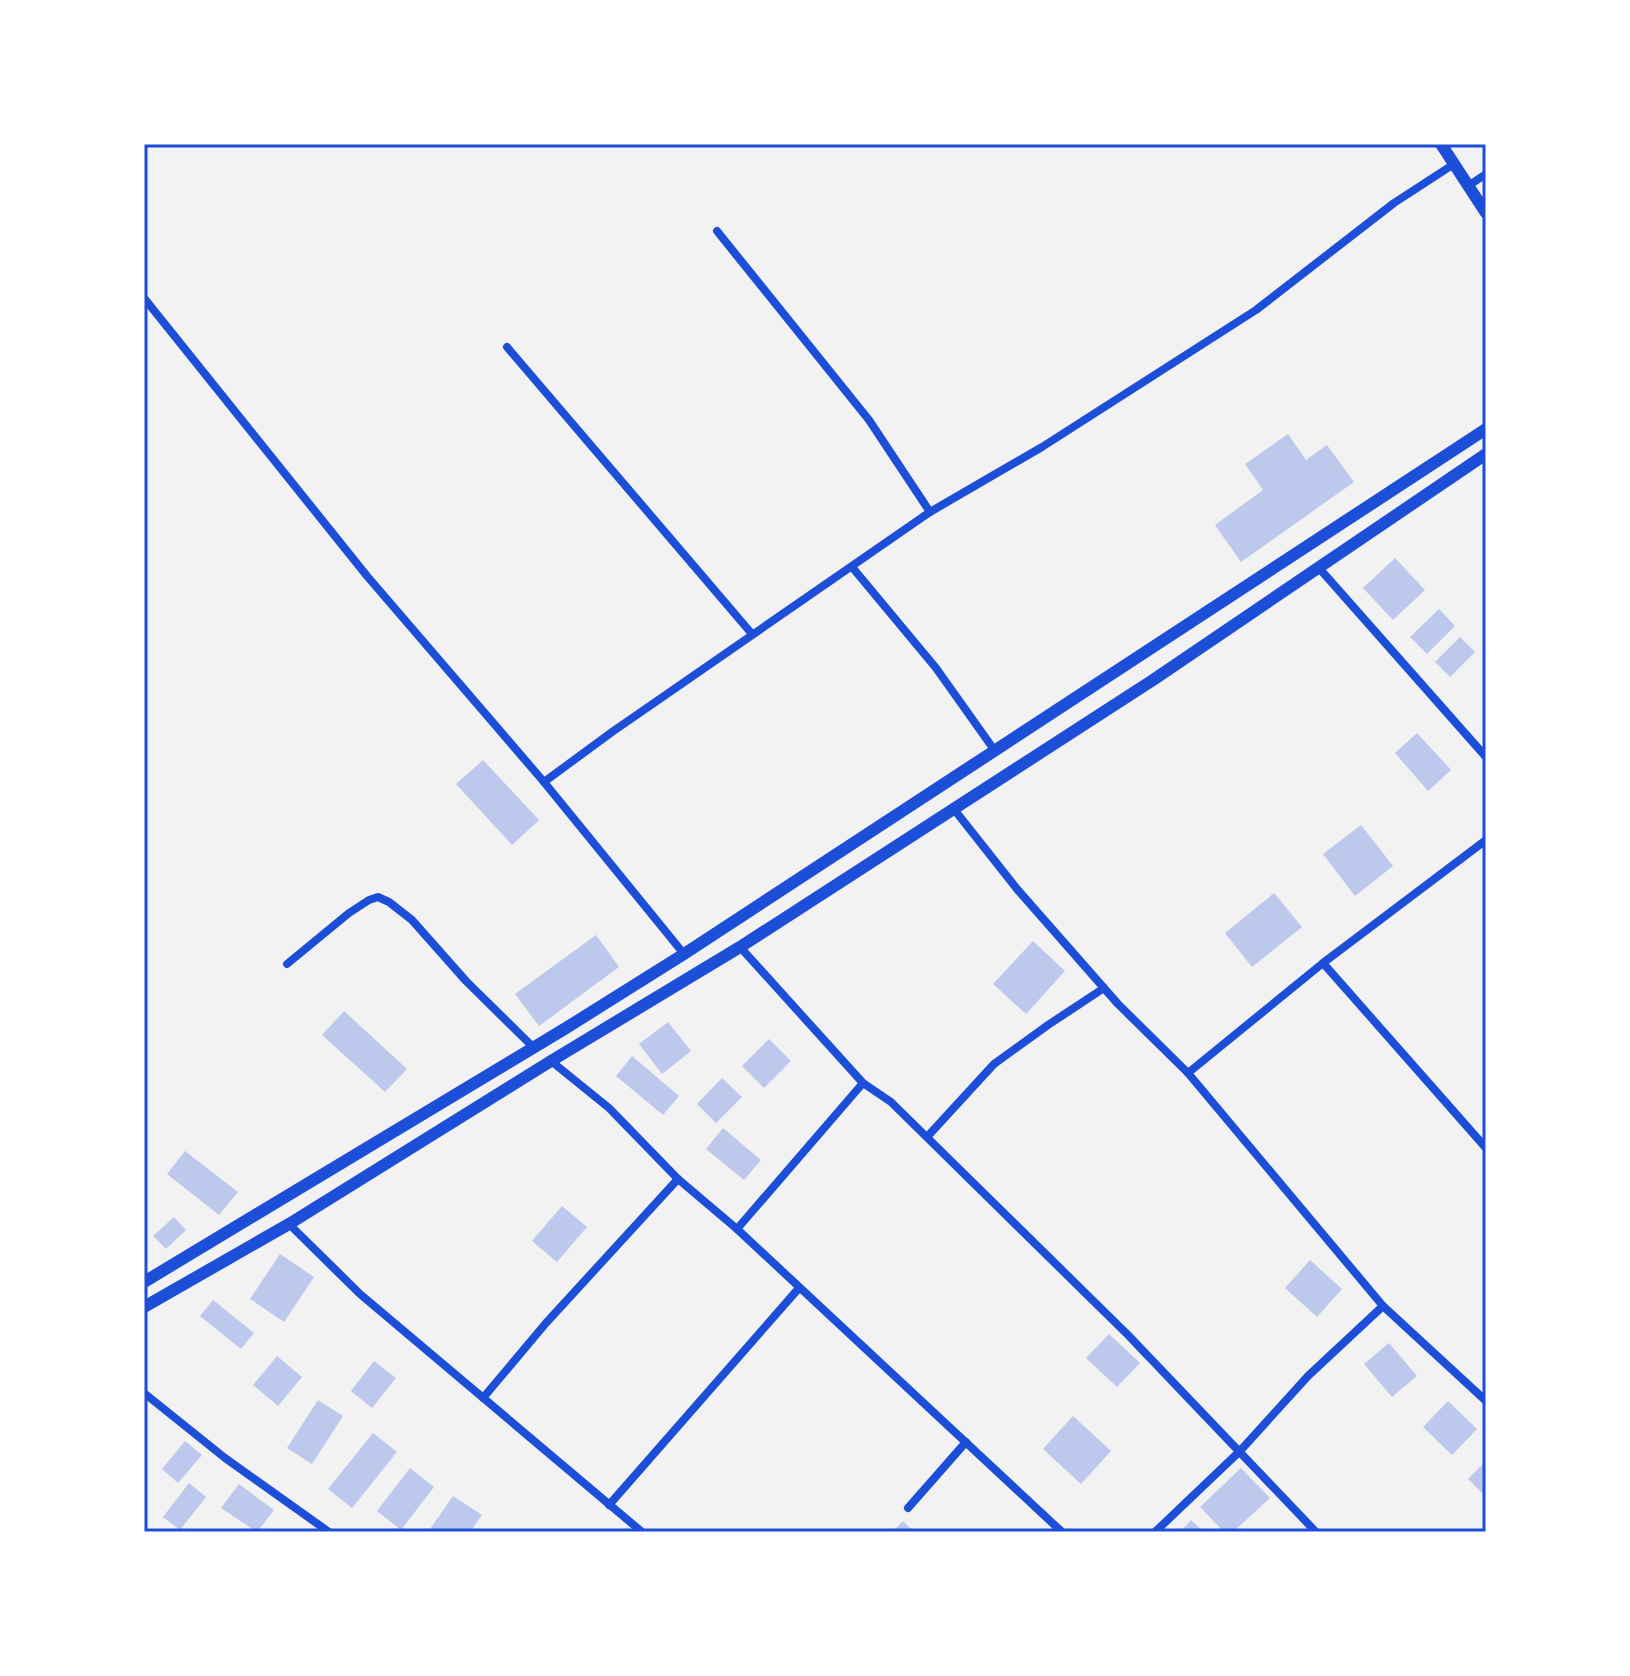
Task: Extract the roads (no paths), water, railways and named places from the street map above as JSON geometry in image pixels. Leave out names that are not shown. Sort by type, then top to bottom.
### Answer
[{"type":"street","points":[[1441,144],[1486,213]]},
{"type":"street","points":[[544,782],[930,512],[1042,447],[1256,310],[1394,203],[1454,164]]},
{"type":"street","points":[[1468,186],[1486,174]]},
{"type":"street","points":[[717,231],[869,420],[930,512]]},
{"type":"street","points":[[144,298],[367,576],[544,782],[684,954]]},
{"type":"street","points":[[507,347],[752,634]]},
{"type":"street","points":[[144,1282],[684,954],[1486,429]]},
{"type":"street","points":[[144,1307],[289,1224],[740,947],[1153,680],[1486,454]]},
{"type":"street","points":[[852,567],[936,668],[995,751]]},
{"type":"street","points":[[1319,568],[1486,757]]},
{"type":"street","points":[[953,808],[1017,889],[1104,988],[1188,1073],[1383,1306],[1486,1401]]},
{"type":"street","points":[[1188,1073],[1323,963],[1486,840]]},
{"type":"street","points":[[287,964],[349,913],[378,897],[412,920],[466,981],[533,1047]]},
{"type":"street","points":[[740,947],[863,1083],[891,1102],[1128,1335],[1316,1532]]},
{"type":"street","points":[[1323,963],[1486,1148]]},
{"type":"street","points":[[927,1137],[994,1064],[1104,988]]},
{"type":"street","points":[[551,1061],[609,1108],[678,1179],[737,1229],[1062,1532]]},
{"type":"street","points":[[737,1229],[863,1083]]},
{"type":"street","points":[[483,1398],[546,1323],[678,1179]]},
{"type":"street","points":[[289,1224],[360,1294],[642,1532]]},
{"type":"street","points":[[609,1505],[799,1288]]},
{"type":"street","points":[[1155,1532],[1240,1451],[1308,1376],[1383,1306]]},
{"type":"street","points":[[144,1393],[225,1458],[329,1532]]},
{"type":"street","points":[[908,1508],[966,1442]]}]
